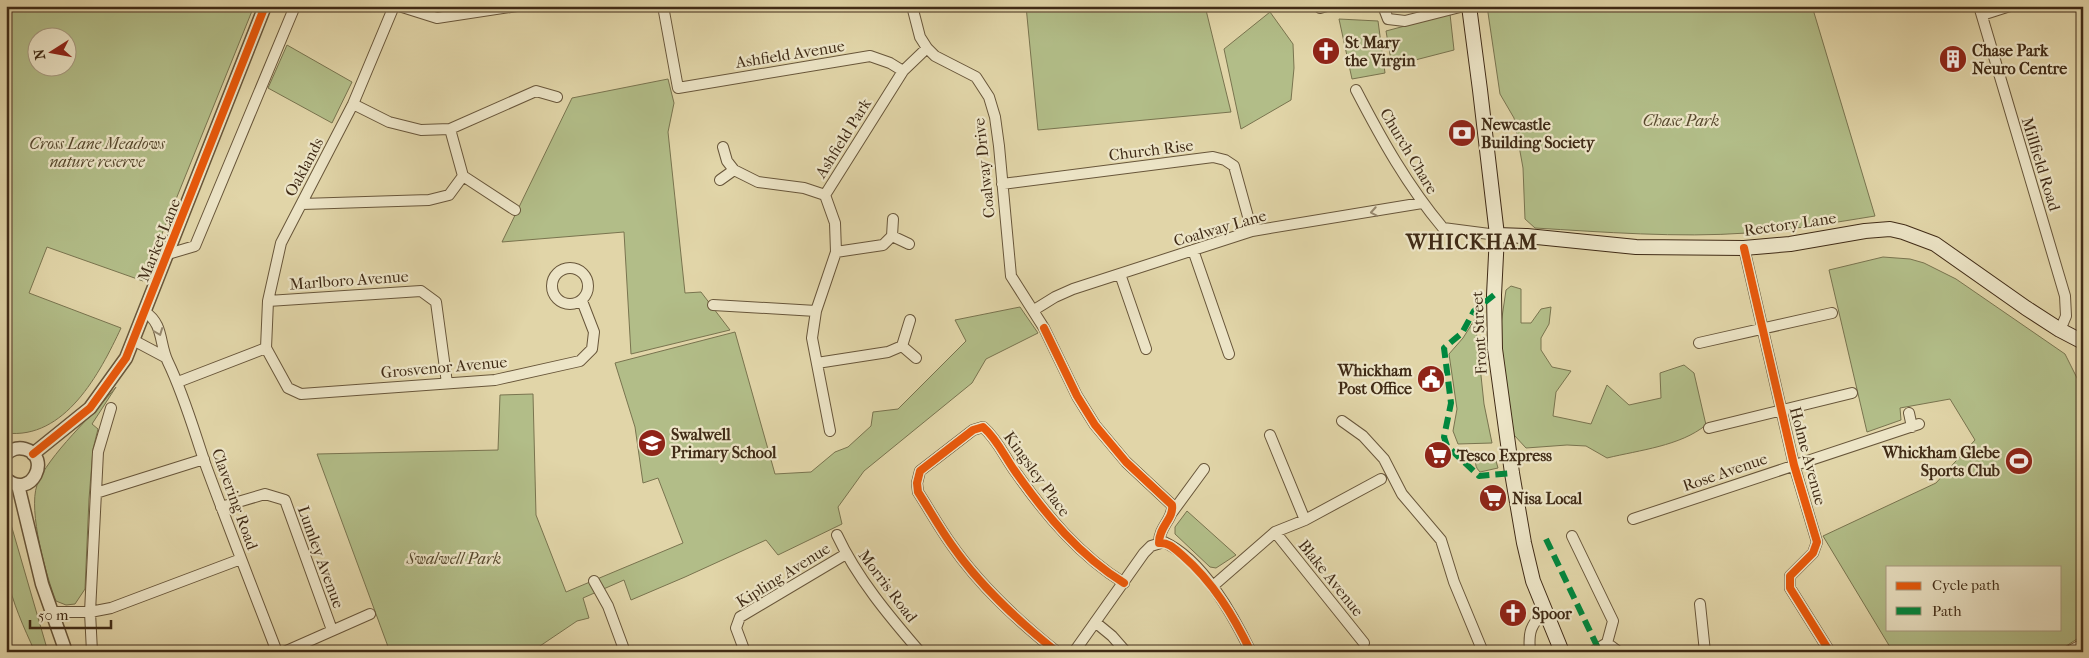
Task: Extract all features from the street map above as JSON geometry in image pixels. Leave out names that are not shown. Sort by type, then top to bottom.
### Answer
[{"type":"main road","name":"Front Street","points":[[1468,6],[1497,235],[1494,349],[1524,543],[1533,581],[1562,652]]},
{"type":"main road","name":"Rectory Lane","points":[[1497,235],[1636,246],[1744,248],[1790,244],[1872,230],[1890,229],[1935,244],[2060,330],[2083,342]]},
{"type":"street","name":"Market Lane","points":[[33,454],[90,408],[126,358],[265,6]]},
{"type":"street","points":[[168,254],[195,246],[296,6]]},
{"type":"street","name":"Oaklands","points":[[266,348],[268,301],[281,243],[353,104],[394,6]]},
{"type":"street","points":[[399,6],[437,18],[517,6]]},
{"type":"street","name":"Ashfield Avenue","points":[[662,6],[678,88],[870,56],[890,63],[903,71]]},
{"type":"street","points":[[912,6],[920,37],[927,48]]},
{"type":"street","points":[[1383,6],[1385,15],[1393,21],[1405,21],[1464,6]]},
{"type":"street","points":[[1981,11],[2010,6]]},
{"type":"street","name":"Millfield Road","points":[[1981,11],[2065,296],[2066,316],[2060,330]]},
{"type":"street","name":"Ashfield Park","points":[[830,431],[812,338],[816,311],[836,252],[835,223],[825,195],[903,71],[927,48]]},
{"type":"street","name":"Coalway Drive","points":[[927,48],[935,56],[976,77],[989,98],[995,118],[1011,276],[1034,310],[1077,396],[1095,426],[1126,462],[1170,502],[1171,514]]},
{"type":"street","name":"Church Chare","points":[[1356,90],[1393,160],[1422,203],[1443,228],[1497,235]]},
{"type":"street","points":[[353,104],[389,122],[421,130],[450,129],[536,91],[557,97]]},
{"type":"street","points":[[450,129],[463,176],[515,210]]},
{"type":"street","points":[[723,147],[727,161],[734,170],[758,182],[804,188],[825,195]]},
{"type":"street","name":"Church Rise","points":[[1002,184],[1213,157],[1225,160],[1234,166],[1252,231]]},
{"type":"street","points":[[720,180],[734,170]]},
{"type":"street","points":[[302,204],[429,200],[449,195],[463,176]]},
{"type":"street","name":"Coalway Lane","points":[[1034,310],[1074,289],[1252,231],[1422,203]]},
{"type":"street","points":[[836,252],[883,245],[892,236],[893,219]]},
{"type":"street","points":[[892,236],[909,244]]},
{"type":"street","name":"Holme Avenue","points":[[1744,248],[1794,465],[1817,542],[1813,554],[1790,576],[1790,588],[1830,652]]},
{"type":"street","points":[[1193,250],[1229,354]]},
{"type":"street","points":[[1120,274],[1146,349]]},
{"type":"street","name":"Marlboro Avenue","points":[[268,301],[421,290],[436,302],[447,382]]},
{"type":"street","name":"Grosvenor Avenue","points":[[266,348],[288,388],[301,394],[495,380],[580,361],[592,349],[594,332],[582,301]]},
{"type":"street","points":[[713,305],[816,311]]},
{"type":"street","name":"Clavering Road","points":[[145,312],[154,318],[162,338],[166,357],[178,382],[221,507],[277,652]]},
{"type":"street","points":[[1699,343],[1832,313]]},
{"type":"street","points":[[817,363],[888,352],[902,346],[910,320]]},
{"type":"street","points":[[133,340],[166,357]]},
{"type":"street","points":[[902,346],[916,358]]},
{"type":"street","points":[[178,382],[266,348]]},
{"type":"street","points":[[1709,428],[1852,394]]},
{"type":"street","points":[[92,652],[90,612],[98,452],[111,408]]},
{"type":"street","name":"Rose Avenue","points":[[1632,519],[1916,425],[1908,413]]},
{"type":"street","points":[[1342,421],[1363,436],[1384,459],[1402,494],[1441,540],[1454,582],[1483,652]]},
{"type":"street","name":"Kingsley Place","points":[[1056,652],[1018,621],[1002,605],[951,545],[918,492],[917,483],[920,471],[973,430],[983,427],[993,435],[1016,473],[1055,524],[1092,560],[1124,583]]},
{"type":"street","points":[[1270,435],[1305,520]]},
{"type":"street","points":[[6,454],[17,448],[28,450],[33,454],[38,466],[38,472],[30,482],[18,485],[6,479]]},
{"type":"street","points":[[96,493],[204,459]]},
{"type":"street","points":[[1159,543],[1160,533],[1171,514],[1204,469]]},
{"type":"street","points":[[1213,586],[1275,532],[1305,520],[1381,479]]},
{"type":"street","points":[[18,485],[37,566],[66,652]]},
{"type":"street","name":"Lumley Avenue","points":[[221,507],[265,494],[285,500],[332,630]]},
{"type":"street","name":"Blake Avenue","points":[[1275,532],[1364,643]]},
{"type":"street","name":"Morris Road","points":[[837,535],[846,554],[894,621],[920,652]]},
{"type":"street","points":[[1572,536],[1613,621],[1607,643],[1592,652]]},
{"type":"street","points":[[1074,652],[1144,553],[1150,546],[1159,543],[1170,545],[1179,552],[1213,586],[1234,618],[1251,652]]},
{"type":"street","name":"Kipling Avenue","points":[[745,652],[736,628],[740,617],[846,554]]},
{"type":"street","points":[[52,612],[90,612],[110,608],[241,559]]},
{"type":"street","points":[[594,581],[608,606],[626,652]]},
{"type":"street","points":[[1700,604],[1705,652]]},
{"type":"street","points":[[1530,652],[1529,636],[1532,624],[1544,610]]},
{"type":"street","points":[[284,652],[370,614]]},
{"type":"street","points":[[1095,622],[1112,636],[1126,652]]},
{"type":"street","points":[[1607,643],[1619,652]]},
{"type":"street","points":[[2068,652],[2083,644]]},
{"type":"green space","name":"Cross Lane Meadows nature reserve","points":[[6,6],[254,6],[143,281],[47,247],[29,293],[121,328],[91,383],[78,400],[63,415],[46,426],[27,432],[6,433]]},
{"type":"green space","points":[[1026,6],[1205,6],[1231,112],[1038,130]]},
{"type":"green space","name":"Chase Park","points":[[1487,6],[1812,6],[1875,216],[1779,230],[1694,235],[1535,228],[1525,219],[1523,168],[1514,118],[1500,94]]},
{"type":"green space","points":[[1270,12],[1293,44],[1294,68],[1291,100],[1241,129],[1224,49]]},
{"type":"green space","points":[[1450,14],[1454,50],[1392,66],[1386,31]]},
{"type":"green space","points":[[1339,19],[1378,21],[1385,73],[1352,79]]},
{"type":"green space","points":[[287,45],[352,82],[332,123],[268,88]]},
{"type":"green space","points":[[668,79],[674,103],[668,132],[685,293],[701,292],[730,330],[631,354],[624,232],[502,242],[572,98]]},
{"type":"green space","name":"Whickham Glebe Sports Club","points":[[1883,257],[1910,259],[1924,263],[1956,279],[2065,354],[2081,386],[2083,385],[2083,635],[2057,652],[1893,652],[1823,536],[1936,483],[1975,440],[1950,399],[1900,408],[1901,420],[1867,432],[1829,270]]},
{"type":"green space","points":[[1511,286],[1521,289],[1521,323],[1531,323],[1541,309],[1551,307],[1549,324],[1541,338],[1541,350],[1552,367],[1571,371],[1556,392],[1553,416],[1591,424],[1607,385],[1629,405],[1661,398],[1660,373],[1684,365],[1694,373],[1706,425],[1696,432],[1672,443],[1607,458],[1586,446],[1567,445],[1526,448],[1514,435],[1499,338],[1506,290]]},
{"type":"green space","name":"Swalwell Park","points":[[1020,307],[1038,333],[986,359],[972,383],[864,471],[838,507],[842,524],[778,555],[766,540],[631,600],[624,580],[583,598],[589,618],[577,621],[537,648],[537,652],[390,652],[317,454],[498,450],[500,395],[533,394],[536,515],[566,592],[683,543],[658,478],[643,483],[635,427],[615,363],[735,332],[775,474],[811,472],[835,452],[848,447],[871,426],[873,412],[898,409],[966,341],[955,320]]},
{"type":"green space","points":[[1475,319],[1484,404],[1492,443],[1458,444],[1453,431],[1457,409],[1449,354],[1463,338]]},
{"type":"green space","points":[[116,387],[92,424],[98,429],[93,449],[85,589],[75,604],[66,605],[56,601],[43,560],[36,527],[35,496],[37,485],[42,474],[61,448]]},
{"type":"green space","points":[[1494,454],[1498,468],[1480,472],[1476,465],[1476,456]]},
{"type":"green space","points":[[1187,511],[1236,555],[1216,568],[1210,567],[1175,534],[1175,527]]},
{"type":"green space","points":[[6,514],[10,521],[48,652],[35,652],[12,595],[5,561]]},
{"type":"marked path","points":[[1494,295],[1474,311],[1462,333],[1444,348],[1451,403],[1444,437],[1447,446],[1479,476],[1512,473]]},
{"type":"marked path","points":[[1546,539],[1598,648]]},
{"type":"cycle path","points":[[33,454],[90,408],[126,358],[265,6]]},
{"type":"cycle path","points":[[1744,248],[1794,465],[1817,542],[1813,553],[1790,576],[1790,588],[1830,652]]},
{"type":"cycle path","points":[[1044,328],[1077,396],[1095,425],[1126,462],[1172,505],[1171,514],[1161,532],[1159,543],[1174,548],[1203,576],[1229,612],[1251,652]]},
{"type":"cycle path","points":[[1057,652],[1000,602],[962,559],[918,492],[917,483],[920,471],[973,430],[983,427],[997,443],[1028,489],[1065,534],[1093,560],[1124,583]]},
{"type":"place","name":"St Mary the Virgin","points":[[1326,51]]},
{"type":"place","name":"Chase Park Neuro Centre","points":[[1953,59]]},
{"type":"place","name":"Newcastle Building Society","points":[[1462,133]]},
{"type":"place","name":"Whickham Post Office","points":[[1431,379]]},
{"type":"place","name":"Swalwell Primary School","points":[[652,443]]},
{"type":"place","name":"Tesco Express","points":[[1438,455]]},
{"type":"place","name":"Whickham Glebe Sports Club","points":[[2019,461]]},
{"type":"place","name":"Nisa Local","points":[[1493,498]]},
{"type":"place","name":"Spoor","points":[[1513,613]]},
{"type":"district","name":"WHICKHAM","points":[[1472,242]]}]
